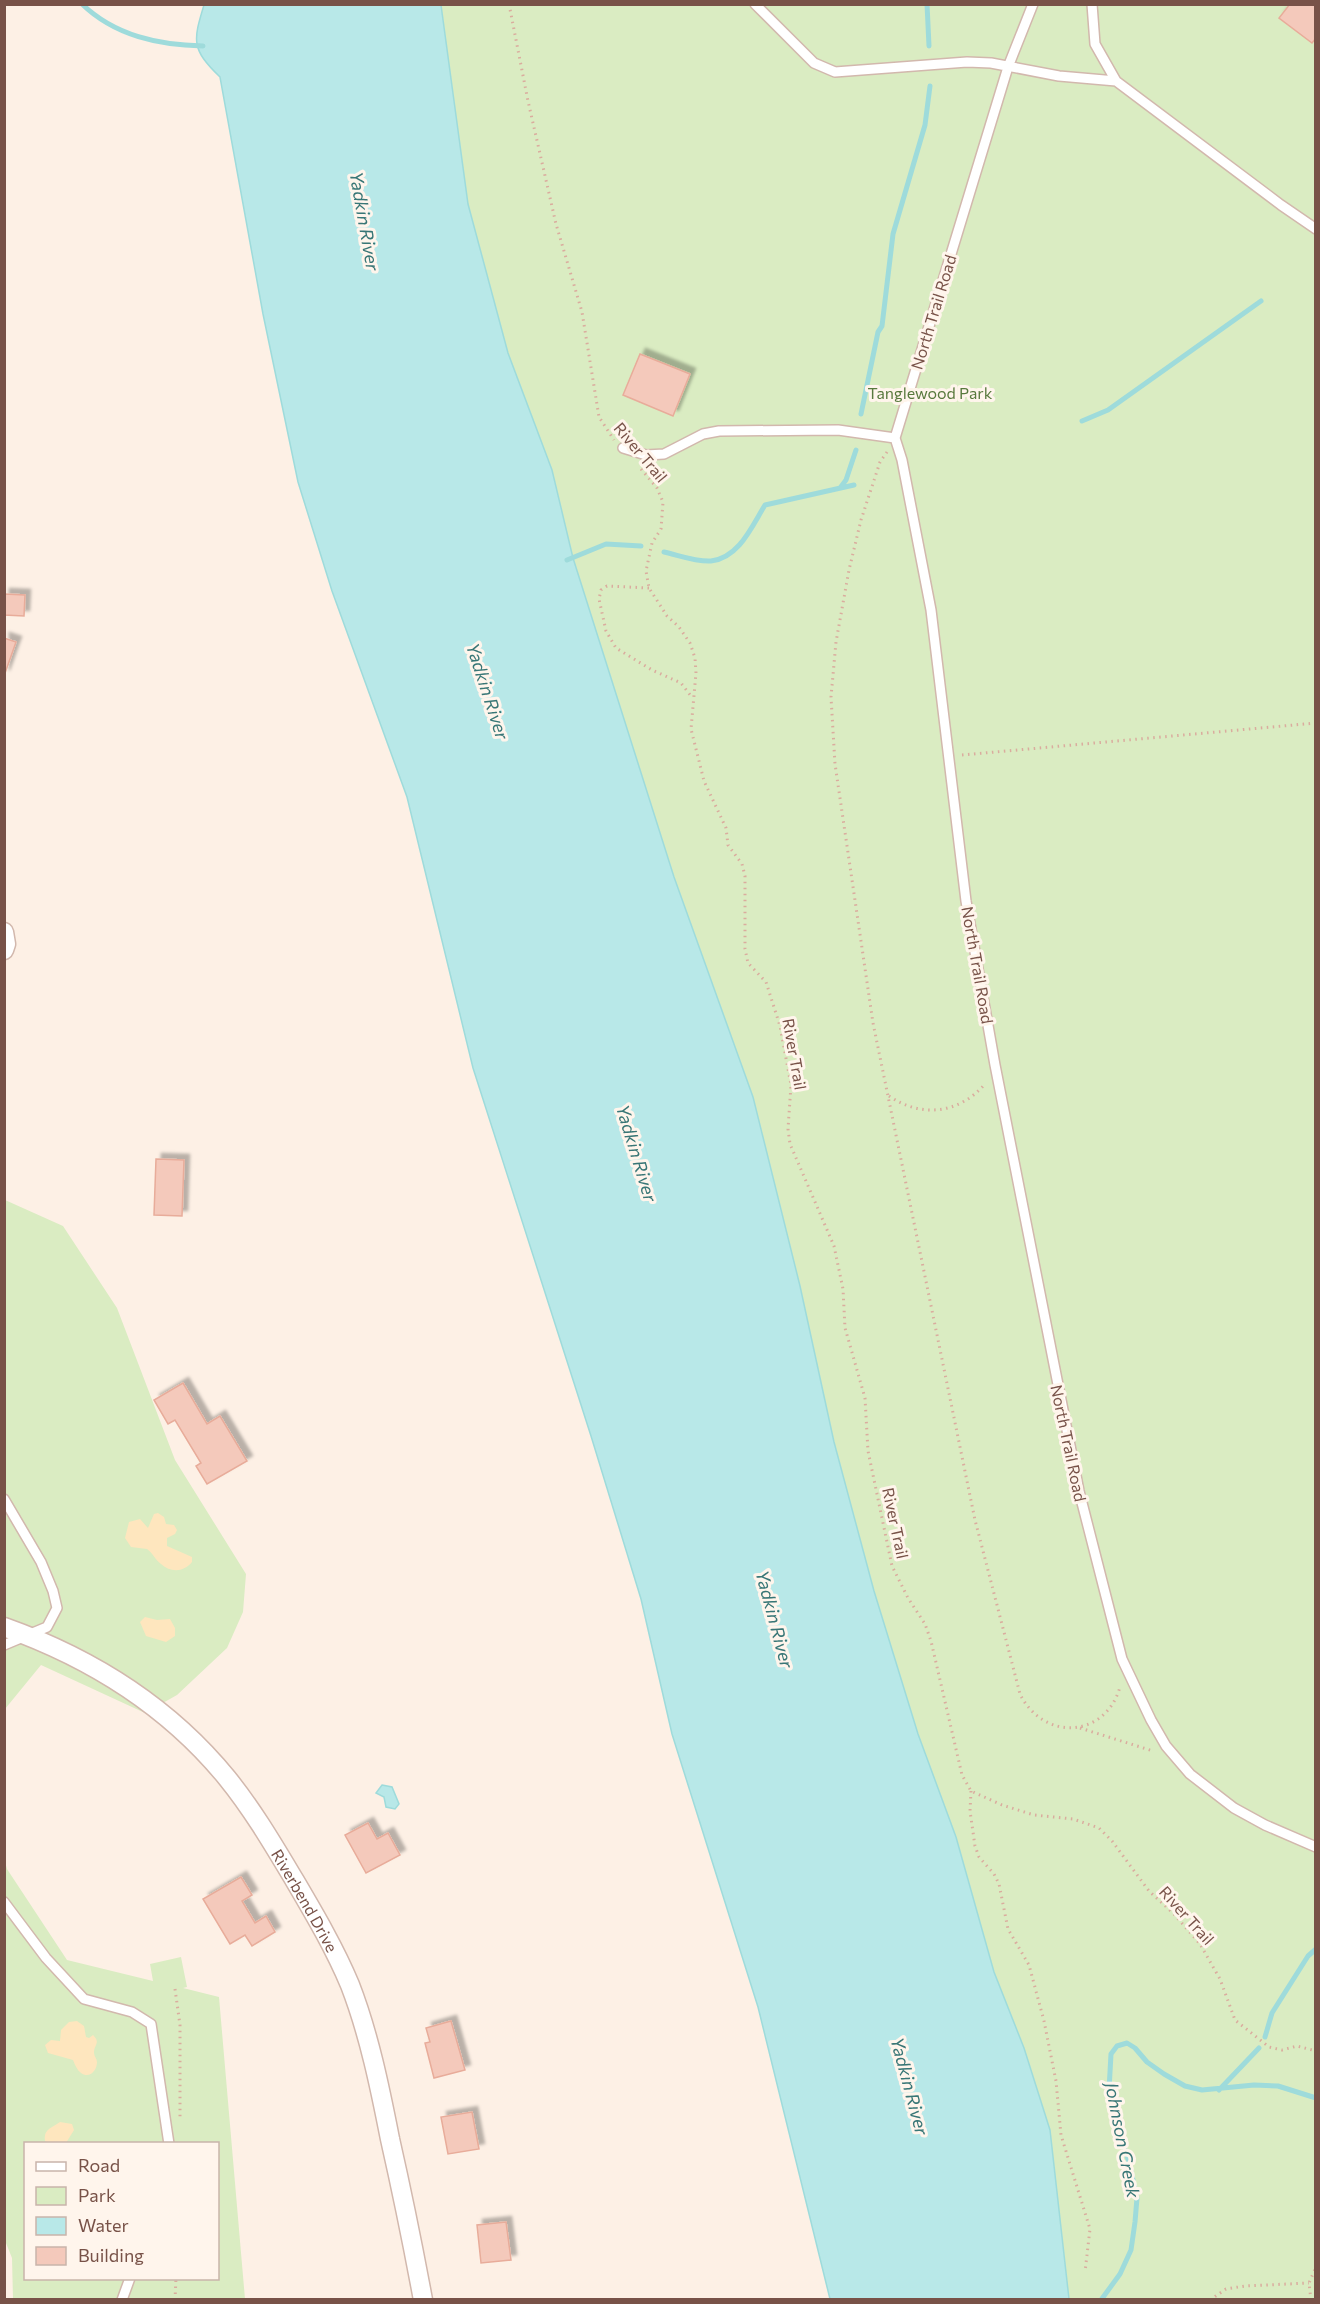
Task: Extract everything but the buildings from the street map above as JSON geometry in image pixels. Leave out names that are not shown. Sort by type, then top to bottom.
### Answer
[{"type":"street","points":[[4,932],[6,944],[4,950]]},
{"type":"street","name":"Riverbend Drive","points":[[4,1628],[27,1635],[89,1664],[117,1680],[162,1713],[188,1736],[229,1780],[285,1865],[336,1955],[362,2022],[381,2095],[423,2300]]},
{"type":"lane","points":[[755,4],[814,63],[835,72],[967,62],[991,63],[1059,76],[1116,81]]},
{"type":"lane","name":"North Trail Road","points":[[1033,4],[1008,67],[895,438],[902,460],[931,610],[966,901],[995,1065],[1079,1491],[1122,1659],[1150,1720],[1178,1762],[1210,1791],[1234,1808],[1265,1825],[1316,1847]]},
{"type":"lane","points":[[1092,4],[1095,44],[1116,81],[1281,206],[1316,229]]},
{"type":"lane","points":[[623,448],[646,455],[664,454],[703,434],[719,431],[838,430],[895,438]]},
{"type":"lane","points":[[4,1499],[41,1562],[53,1591],[57,1608],[47,1627],[4,1645]]},
{"type":"lane","points":[[4,1902],[46,1958],[84,1999],[132,2012],[152,2024],[169,2142]]},
{"type":"lane","points":[[122,2300],[129,2280]]},
{"type":"path","name":"River Trail","points":[[509,4],[556,224],[582,312],[599,417],[612,438],[657,488],[663,502],[661,529],[652,543],[646,571],[649,588],[666,615],[679,627],[690,643],[695,658],[696,673],[692,697],[691,729],[704,781],[726,828],[728,845],[742,864],[745,876],[744,949],[748,963],[766,982],[780,1026],[791,1085],[788,1129],[790,1144],[834,1246],[843,1289],[844,1328],[865,1398],[868,1451],[892,1566],[908,1598],[926,1624],[962,1775],[972,1791],[1018,1810],[1034,1815],[1072,1819],[1099,1828],[1113,1841],[1149,1892],[1174,1914],[1200,1944],[1220,1978],[1235,2020],[1269,2047],[1282,2050],[1297,2046],[1316,2051]]},
{"type":"path","points":[[895,438],[880,462],[861,520],[836,642],[831,697],[836,764],[873,1023],[975,1520],[1020,1694],[1025,1705],[1043,1721],[1060,1727],[1078,1727],[1148,1749],[1178,1762]]},
{"type":"path","points":[[649,588],[622,585],[607,586],[601,590],[599,599],[606,631],[616,648],[652,670],[681,682],[692,697]]},
{"type":"path","points":[[948,756],[1048,749],[1316,723]]},
{"type":"path","points":[[887,1095],[909,1107],[922,1110],[947,1109],[968,1100],[977,1093],[991,1076],[995,1065]]},
{"type":"path","points":[[1078,1727],[1098,1719],[1113,1704],[1120,1685],[1122,1659]]},
{"type":"path","points":[[972,1791],[970,1811],[979,1857],[994,1874],[999,1884],[1008,1929],[1029,1965],[1044,2021],[1056,2081],[1063,2142],[1090,2229],[1085,2272]]},
{"type":"path","points":[[175,1989],[180,2025],[180,2123]]},
{"type":"path","points":[[1311,2300],[1310,2283],[1316,2267]]},
{"type":"path","points":[[175,2300],[176,2280]]},
{"type":"path","points":[[1210,2300],[1226,2289],[1310,2283]]},
{"type":"green space","name":"Tanglewood Park","points":[[441,5],[1315,5],[1315,2299],[1069,2299],[1050,2130],[1024,2048],[994,1972],[956,1837],[918,1734],[874,1591],[834,1442],[800,1286],[753,1097],[674,877],[573,558],[552,470],[508,353],[468,204]]},
{"type":"green space","points":[[5,1200],[63,1226],[117,1308],[175,1460],[246,1574],[243,1612],[227,1648],[177,1695],[145,1713],[41,1665],[5,1709]]},
{"type":"green space","points":[[4,1858],[7,1869],[67,1960],[153,1981],[150,1964],[181,1957],[187,1987],[183,1988],[219,1997],[245,2299],[13,2299],[12,2258],[4,2238]]},
{"type":"sand","points":[[158,1513],[164,1517],[166,1524],[174,1525],[177,1530],[175,1534],[167,1538],[167,1546],[192,1557],[192,1562],[185,1568],[173,1570],[165,1567],[147,1549],[131,1547],[125,1538],[129,1522],[140,1519],[148,1528],[154,1514]]},
{"type":"sand","points":[[145,1617],[157,1620],[170,1619],[175,1628],[175,1636],[166,1642],[146,1636],[140,1622]]},
{"type":"sand","points":[[77,2021],[84,2026],[86,2037],[93,2035],[97,2040],[94,2053],[97,2065],[90,2075],[80,2072],[73,2060],[48,2053],[45,2045],[51,2040],[60,2041],[61,2030],[69,2022]]},
{"type":"sand","points":[[60,2122],[72,2124],[74,2130],[67,2142],[46,2142],[45,2134]]},
{"type":"water","name":"Yadkin River","points":[[204,5],[441,5],[468,204],[508,353],[552,470],[573,558],[674,877],[753,1097],[800,1286],[834,1442],[874,1591],[918,1734],[956,1837],[994,1972],[1024,2048],[1050,2130],[1069,2299],[830,2299],[758,2007],[672,1734],[641,1599],[473,1068],[407,797],[332,591],[298,482],[263,314],[220,77],[204,59],[197,44],[198,28]]},
{"type":"water","points":[[382,1785],[392,1787],[399,1804],[395,1809],[386,1807],[384,1797],[376,1793]]},
{"type":"waterway","points":[[82,4],[109,24],[138,37],[170,44],[203,46]]},
{"type":"waterway","points":[[927,4],[929,46]]},
{"type":"waterway","points":[[861,414],[878,332],[882,326],[893,234],[925,125],[930,86]]},
{"type":"waterway","points":[[1082,421],[1108,410],[1261,301]]},
{"type":"waterway","points":[[840,488],[846,480],[856,450]]},
{"type":"waterway","points":[[664,552],[699,560],[721,559],[744,540],[765,505],[854,485]]},
{"type":"waterway","points":[[567,560],[606,544],[641,546]]},
{"type":"waterway","points":[[1265,2037],[1272,2013],[1308,1956],[1316,1949]]},
{"type":"waterway","name":"Johnson Creek","points":[[1101,2300],[1120,2274],[1131,2250],[1137,2198],[1129,2162],[1114,2119],[1109,2090],[1111,2054],[1117,2046],[1127,2043],[1135,2048],[1147,2062],[1185,2086],[1202,2090],[1254,2085],[1278,2086],[1316,2098]]},
{"type":"waterway","points":[[1219,2090],[1259,2048]]}]
